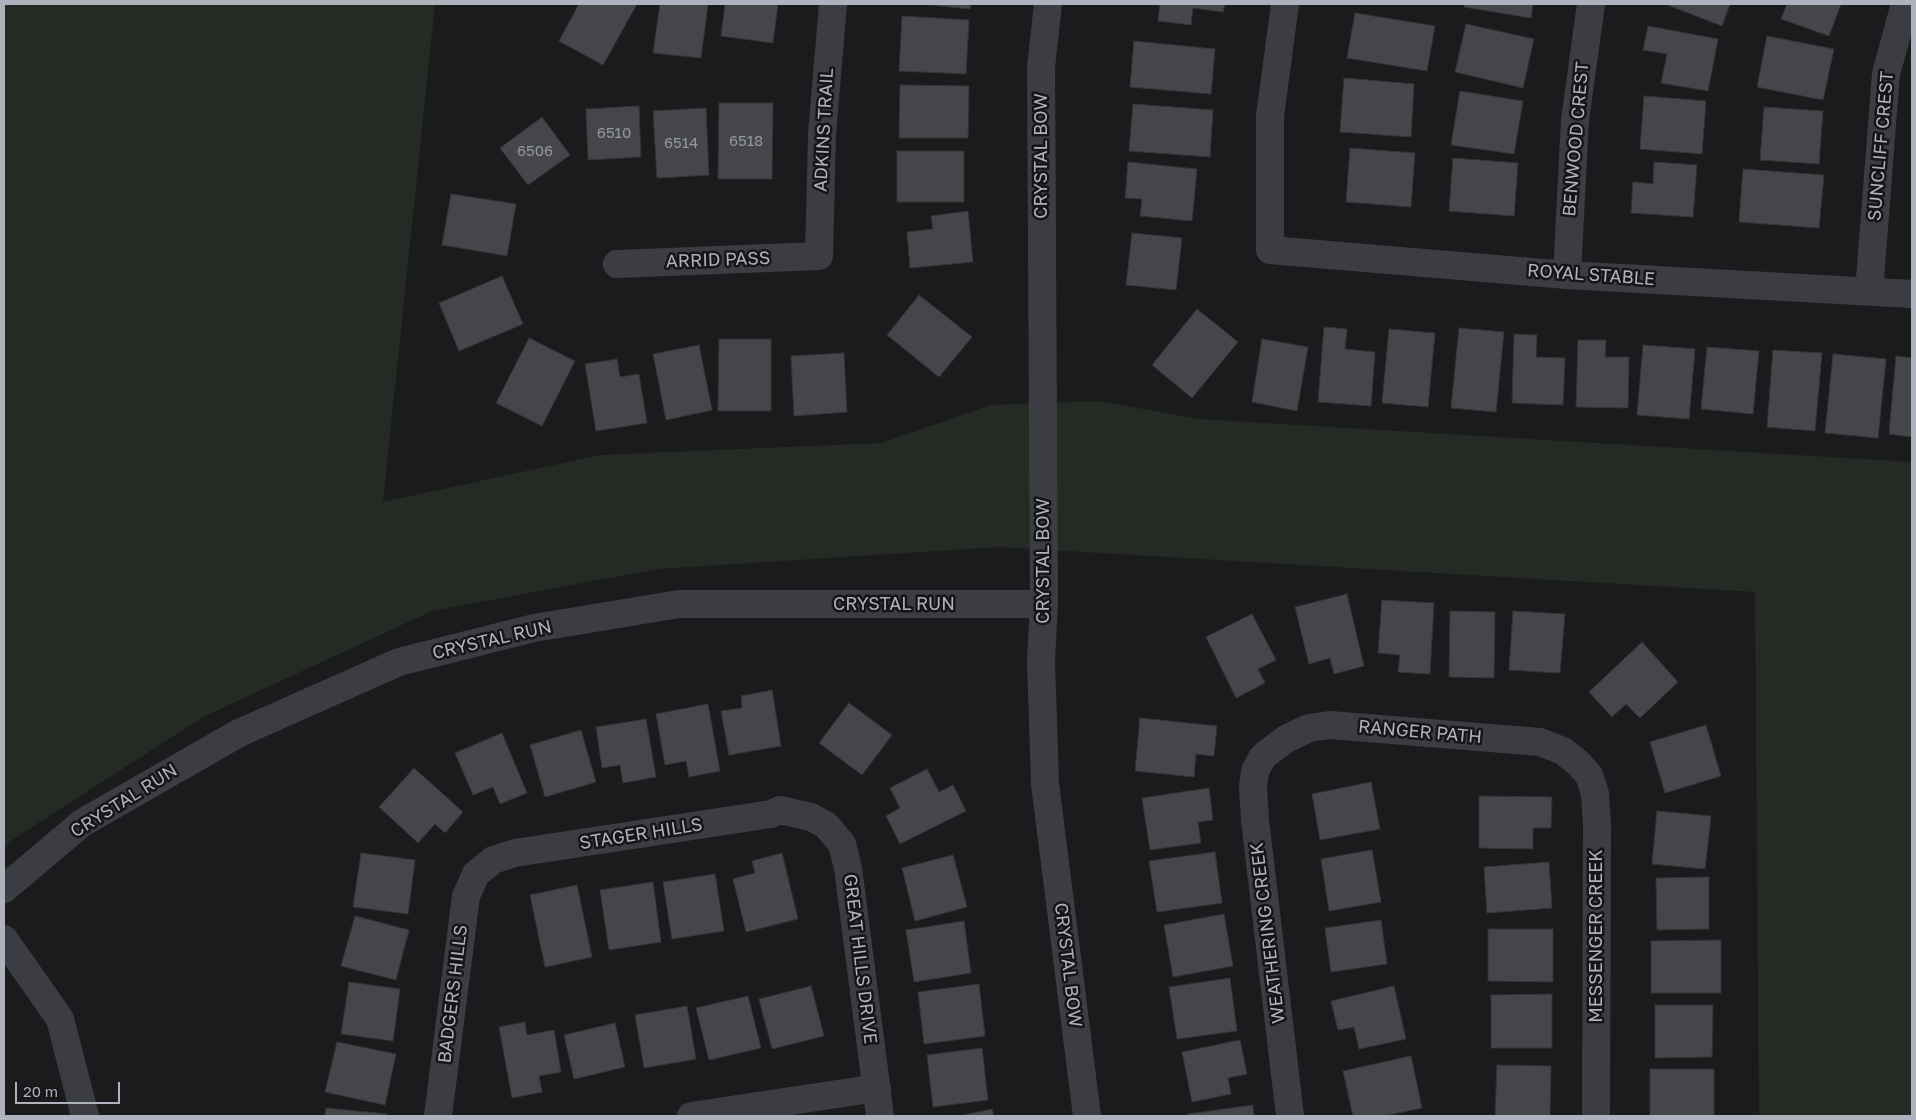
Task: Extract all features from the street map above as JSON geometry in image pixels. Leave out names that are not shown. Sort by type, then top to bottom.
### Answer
[{"type":"street","name":"ADKINS TRAIL","points":[[819,256],[822,134],[833,4]]},
{"type":"street","name":"CRYSTAL BOW","points":[[1048,4],[1040,67],[1044,604],[1041,660],[1045,784],[1087,1116]]},
{"type":"street","name":"ROYAL STABLE","points":[[1285,4],[1270,116],[1270,250],[1567,275],[1912,294]]},
{"type":"street","name":"BENWOOD CREST","points":[[1567,275],[1575,120],[1590,4]]},
{"type":"street","name":"SUNCLIFF CREST","points":[[1869,291],[1886,74],[1905,4]]},
{"type":"street","name":"ARRID PASS","points":[[617,264],[819,256]]},
{"type":"street","name":"CRYSTAL RUN","points":[[4,889],[82,823],[239,733],[399,662],[534,628],[679,604],[1044,604]]},
{"type":"street","name":"RANGER PATH","points":[[1266,754],[1286,738],[1309,728],[1330,725],[1540,742],[1563,751],[1577,762]]},
{"type":"street","name":"WEATHERING CREEK","points":[[1266,754],[1255,771],[1253,787],[1255,820],[1290,1116]]},
{"type":"street","name":"MESSENGER CREEK","points":[[1577,762],[1589,775],[1595,794],[1597,823],[1596,1116]]},
{"type":"street","name":"STAGER HILLS","points":[[476,874],[492,860],[515,853],[771,814],[780,810],[811,817]]},
{"type":"street","name":"GREAT HILLS DRIVE","points":[[811,817],[826,824],[842,844],[848,868],[880,1116]]},
{"type":"street","name":"BADGERS HILLS","points":[[438,1116],[466,896],[476,874]]},
{"type":"street","points":[[4,939],[60,1019],[84,1116]]},
{"type":"street","points":[[691,1116],[877,1088]]},
{"type":"shaded area","points":[[4,4],[435,4],[383,502],[600,455],[881,443],[991,405],[1099,401],[1199,419],[1912,462],[1912,1116],[1759,1116],[1755,592],[1000,547],[658,569],[432,611],[203,717],[15,838],[4,848]]},
{"type":"building","points":[[579,4],[637,4],[603,65],[559,41]]},
{"type":"building","points":[[660,4],[708,4],[701,58],[653,53]]},
{"type":"building","points":[[725,4],[778,4],[773,43],[721,36]]},
{"type":"building","points":[[921,4],[971,4],[970,9]]},
{"type":"building","points":[[1160,4],[1225,4],[1223,12],[1193,8],[1191,25],[1158,21]]},
{"type":"building","points":[[1465,4],[1533,4],[1531,18],[1464,7]]},
{"type":"building","points":[[1665,4],[1730,4],[1722,26]]},
{"type":"building","points":[[1787,4],[1841,4],[1829,36],[1781,19]]},
{"type":"building","points":[[1355,13],[1435,26],[1427,71],[1347,58]]},
{"type":"building","points":[[902,16],[969,20],[966,74],[899,71]]},
{"type":"building","points":[[1466,24],[1534,39],[1523,88],[1455,72]]},
{"type":"building","points":[[1648,26],[1718,39],[1708,91],[1661,83],[1667,54],[1643,50]]},
{"type":"building","points":[[1767,36],[1834,49],[1823,100],[1757,87]]},
{"type":"building","points":[[1134,41],[1215,49],[1211,94],[1130,87]]},
{"type":"building","points":[[1344,78],[1414,84],[1411,137],[1340,132]]},
{"type":"building","points":[[900,85],[969,86],[968,138],[899,138]]},
{"type":"building","points":[[1460,91],[1523,101],[1514,154],[1451,145]]},
{"type":"building","points":[[1644,96],[1706,101],[1702,154],[1640,149]]},
{"type":"building","points":[[719,103],[773,103],[772,179],[718,179]]},
{"type":"building","points":[[1133,104],[1213,110],[1210,157],[1129,151]]},
{"type":"building","points":[[639,106],[641,157],[588,160],[586,109]]},
{"type":"building","points":[[1764,107],[1823,111],[1819,164],[1760,160]]},
{"type":"building","points":[[706,108],[709,175],[657,178],[653,111]]},
{"type":"building","points":[[542,117],[570,155],[528,185],[500,148]]},
{"type":"building","points":[[1350,148],[1415,153],[1411,207],[1346,202]]},
{"type":"building","points":[[897,151],[964,151],[964,202],[897,202]]},
{"type":"building","points":[[1453,158],[1518,163],[1514,216],[1449,211]]},
{"type":"building","points":[[1128,162],[1197,169],[1192,221],[1140,216],[1142,199],[1125,198]]},
{"type":"building","points":[[1654,162],[1697,165],[1693,217],[1631,213],[1633,182],[1653,184]]},
{"type":"building","points":[[1743,169],[1824,175],[1819,228],[1739,222]]},
{"type":"building","points":[[451,194],[516,204],[507,256],[442,245]]},
{"type":"building","points":[[968,211],[973,262],[910,268],[907,232],[933,229],[931,216]]},
{"type":"building","points":[[1132,233],[1182,238],[1176,290],[1126,285]]},
{"type":"building","points":[[502,276],[523,324],[459,351],[439,303]]},
{"type":"building","points":[[919,295],[972,337],[939,377],[887,335]]},
{"type":"building","points":[[1197,309],[1238,342],[1192,398],[1152,365]]},
{"type":"building","points":[[1324,327],[1347,329],[1345,349],[1375,352],[1371,406],[1318,402]]},
{"type":"building","points":[[1459,328],[1504,332],[1496,412],[1451,408]]},
{"type":"building","points":[[1389,329],[1435,333],[1428,407],[1382,403]]},
{"type":"building","points":[[1514,334],[1537,335],[1536,357],[1565,358],[1563,405],[1512,403]]},
{"type":"building","points":[[529,338],[575,361],[542,426],[496,403]]},
{"type":"building","points":[[719,339],[771,339],[771,411],[718,411]]},
{"type":"building","points":[[1262,339],[1308,347],[1297,411],[1252,402]]},
{"type":"building","points":[[1578,340],[1606,340],[1605,357],[1629,357],[1628,408],[1576,407]]},
{"type":"building","points":[[699,345],[712,410],[666,420],[653,354]]},
{"type":"building","points":[[1643,345],[1695,349],[1689,419],[1637,415]]},
{"type":"building","points":[[1707,347],[1759,351],[1753,414],[1701,409]]},
{"type":"building","points":[[1773,350],[1822,353],[1815,431],[1767,427]]},
{"type":"building","points":[[844,353],[847,412],[794,416],[791,356]]},
{"type":"building","points":[[1833,354],[1886,359],[1878,438],[1825,433]]},
{"type":"building","points":[[1896,356],[1912,358],[1912,437],[1889,434]]},
{"type":"building","points":[[617,359],[620,377],[639,374],[647,423],[596,431],[585,364]]},
{"type":"building","points":[[1347,594],[1364,666],[1334,674],[1330,658],[1309,664],[1295,607]]},
{"type":"building","points":[[1382,600],[1434,603],[1430,674],[1398,672],[1400,655],[1378,653]]},
{"type":"building","points":[[1450,611],[1495,612],[1494,678],[1449,677]]},
{"type":"building","points":[[1513,611],[1565,614],[1560,673],[1509,670]]},
{"type":"building","points":[[1252,614],[1276,660],[1258,669],[1265,683],[1236,698],[1206,637]]},
{"type":"building","points":[[1642,642],[1678,682],[1640,718],[1626,704],[1612,717],[1589,692]]},
{"type":"building","points":[[772,690],[781,746],[729,755],[721,711],[742,708],[741,696]]},
{"type":"building","points":[[849,703],[892,735],[862,775],[819,743]]},
{"type":"building","points":[[708,704],[720,771],[689,777],[686,761],[665,765],[656,714]]},
{"type":"building","points":[[1140,718],[1217,726],[1214,756],[1196,754],[1194,777],[1135,771]]},
{"type":"building","points":[[646,719],[656,777],[623,783],[620,765],[602,768],[596,727]]},
{"type":"building","points":[[1706,725],[1721,776],[1665,793],[1650,742]]},
{"type":"building","points":[[581,730],[596,782],[545,797],[530,745]]},
{"type":"building","points":[[502,733],[527,793],[500,804],[493,787],[473,795],[455,753]]},
{"type":"building","points":[[414,768],[463,812],[445,833],[435,824],[418,843],[379,807]]},
{"type":"building","points":[[927,769],[939,792],[953,785],[966,811],[900,844],[886,816],[900,808],[890,788]]},
{"type":"building","points":[[1371,782],[1380,829],[1320,840],[1312,794]]},
{"type":"building","points":[[1209,788],[1213,820],[1198,822],[1201,843],[1150,850],[1142,798]]},
{"type":"building","points":[[1479,796],[1552,797],[1551,828],[1533,828],[1533,849],[1479,848]]},
{"type":"building","points":[[1657,811],[1711,816],[1705,869],[1652,864]]},
{"type":"building","points":[[1372,850],[1381,902],[1329,911],[1321,859]]},
{"type":"building","points":[[1215,852],[1222,903],[1157,912],[1149,861]]},
{"type":"building","points":[[361,853],[415,860],[408,914],[353,907]]},
{"type":"building","points":[[782,853],[798,919],[746,932],[733,879],[755,873],[752,861]]},
{"type":"building","points":[[953,855],[967,907],[915,921],[902,868]]},
{"type":"building","points":[[1549,862],[1552,908],[1487,913],[1484,867]]},
{"type":"building","points":[[715,874],[724,931],[672,939],[663,882]]},
{"type":"building","points":[[1709,877],[1709,929],[1657,930],[1656,878]]},
{"type":"building","points":[[653,882],[661,942],[609,950],[600,890]]},
{"type":"building","points":[[577,885],[592,957],[545,967],[530,895]]},
{"type":"building","points":[[1224,914],[1233,966],[1173,977],[1164,925]]},
{"type":"building","points":[[355,916],[409,930],[396,980],[341,966]]},
{"type":"building","points":[[1381,920],[1387,964],[1331,972],[1325,928]]},
{"type":"building","points":[[964,921],[971,973],[914,982],[906,930]]},
{"type":"building","points":[[1488,929],[1553,929],[1553,982],[1488,981]]},
{"type":"building","points":[[1721,940],[1721,993],[1651,993],[1651,941]]},
{"type":"building","points":[[1230,978],[1237,1031],[1177,1039],[1169,987]]},
{"type":"building","points":[[349,982],[400,989],[393,1041],[341,1034]]},
{"type":"building","points":[[979,984],[985,1036],[924,1044],[918,992]]},
{"type":"building","points":[[811,986],[824,1036],[772,1049],[759,999]]},
{"type":"building","points":[[1394,986],[1406,1039],[1359,1049],[1354,1027],[1338,1030],[1331,1001]]},
{"type":"building","points":[[1552,994],[1552,1048],[1491,1048],[1491,995]]},
{"type":"building","points":[[748,996],[761,1048],[709,1060],[696,1008]]},
{"type":"building","points":[[1655,1005],[1713,1005],[1712,1057],[1655,1058]]},
{"type":"building","points":[[687,1006],[696,1059],[644,1068],[635,1015]]},
{"type":"building","points":[[525,1022],[527,1035],[554,1030],[561,1072],[539,1076],[542,1092],[512,1098],[499,1027]]},
{"type":"building","points":[[615,1023],[625,1067],[574,1079],[564,1035]]},
{"type":"building","points":[[1240,1040],[1247,1074],[1228,1078],[1231,1094],[1192,1102],[1182,1052]]},
{"type":"building","points":[[337,1042],[396,1054],[385,1105],[325,1092]]},
{"type":"building","points":[[982,1048],[988,1100],[933,1107],[927,1055]]},
{"type":"building","points":[[1411,1056],[1422,1108],[1384,1116],[1353,1116],[1343,1071]]},
{"type":"building","points":[[1497,1065],[1551,1066],[1550,1116],[1495,1116]]},
{"type":"building","points":[[1650,1069],[1714,1069],[1714,1116],[1650,1116]]},
{"type":"building","points":[[1253,1105],[1254,1116],[1189,1116],[1188,1114]]},
{"type":"building","points":[[326,1108],[387,1114],[387,1116],[325,1116]]},
{"type":"building","points":[[992,1109],[994,1116],[959,1116]]}]
